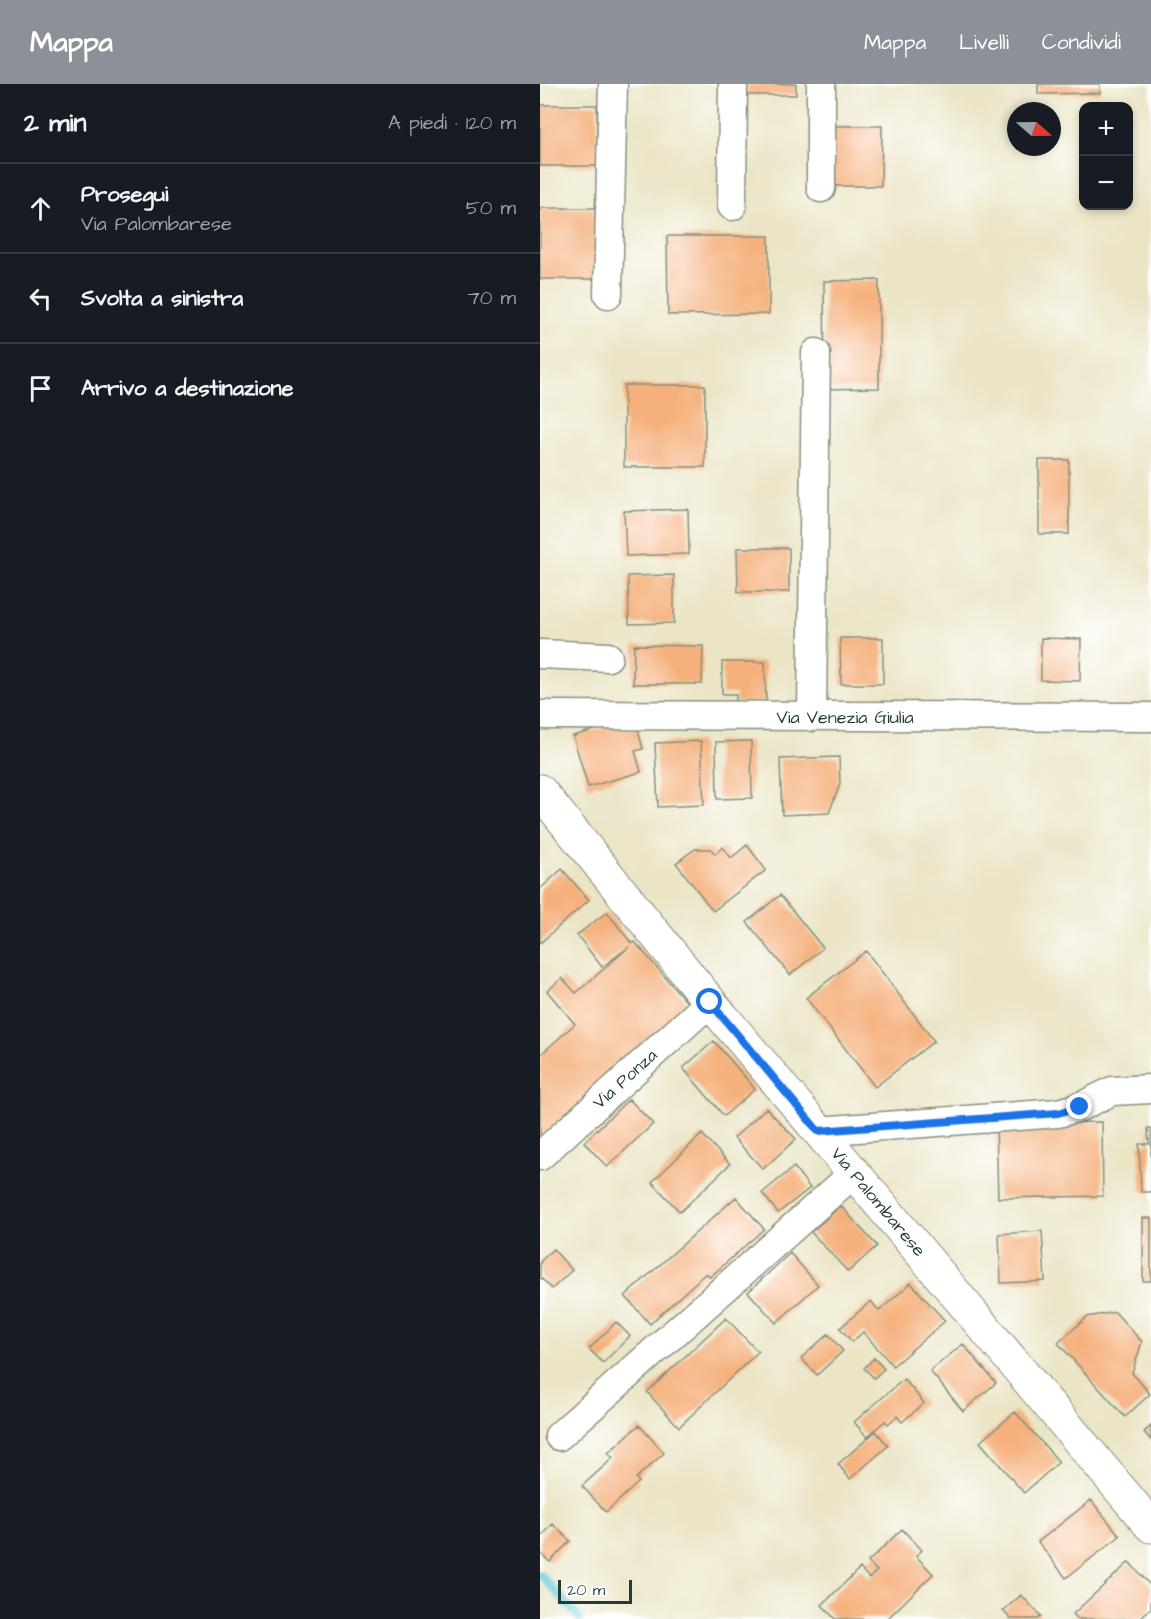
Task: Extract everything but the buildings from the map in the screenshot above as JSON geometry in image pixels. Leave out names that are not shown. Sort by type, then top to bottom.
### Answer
[{"type":"main road","name":"Via Palombarese","points":[[540,791],[710,1002],[1151,1526]]},
{"type":"street","points":[[608,294],[613,84]]},
{"type":"street","points":[[732,206],[733,84]]},
{"type":"street","points":[[820,188],[821,84]]},
{"type":"street","points":[[812,717],[816,353]]},
{"type":"street","points":[[540,654],[608,657]]},
{"type":"street","name":"Via Venezia Giulia","points":[[540,715],[1151,717]]},
{"type":"street","name":"Via Ponza","points":[[540,1156],[710,1002]]},
{"type":"street","points":[[818,1131],[1058,1113],[1080,1107],[1112,1091],[1151,1089]]},
{"type":"street","points":[[559,1436],[854,1173]]},
{"type":"waterway","points":[[540,1574],[580,1619]]},
{"type":"route","points":[[710,1002],[818,1131],[1058,1113],[1080,1107]]}]
